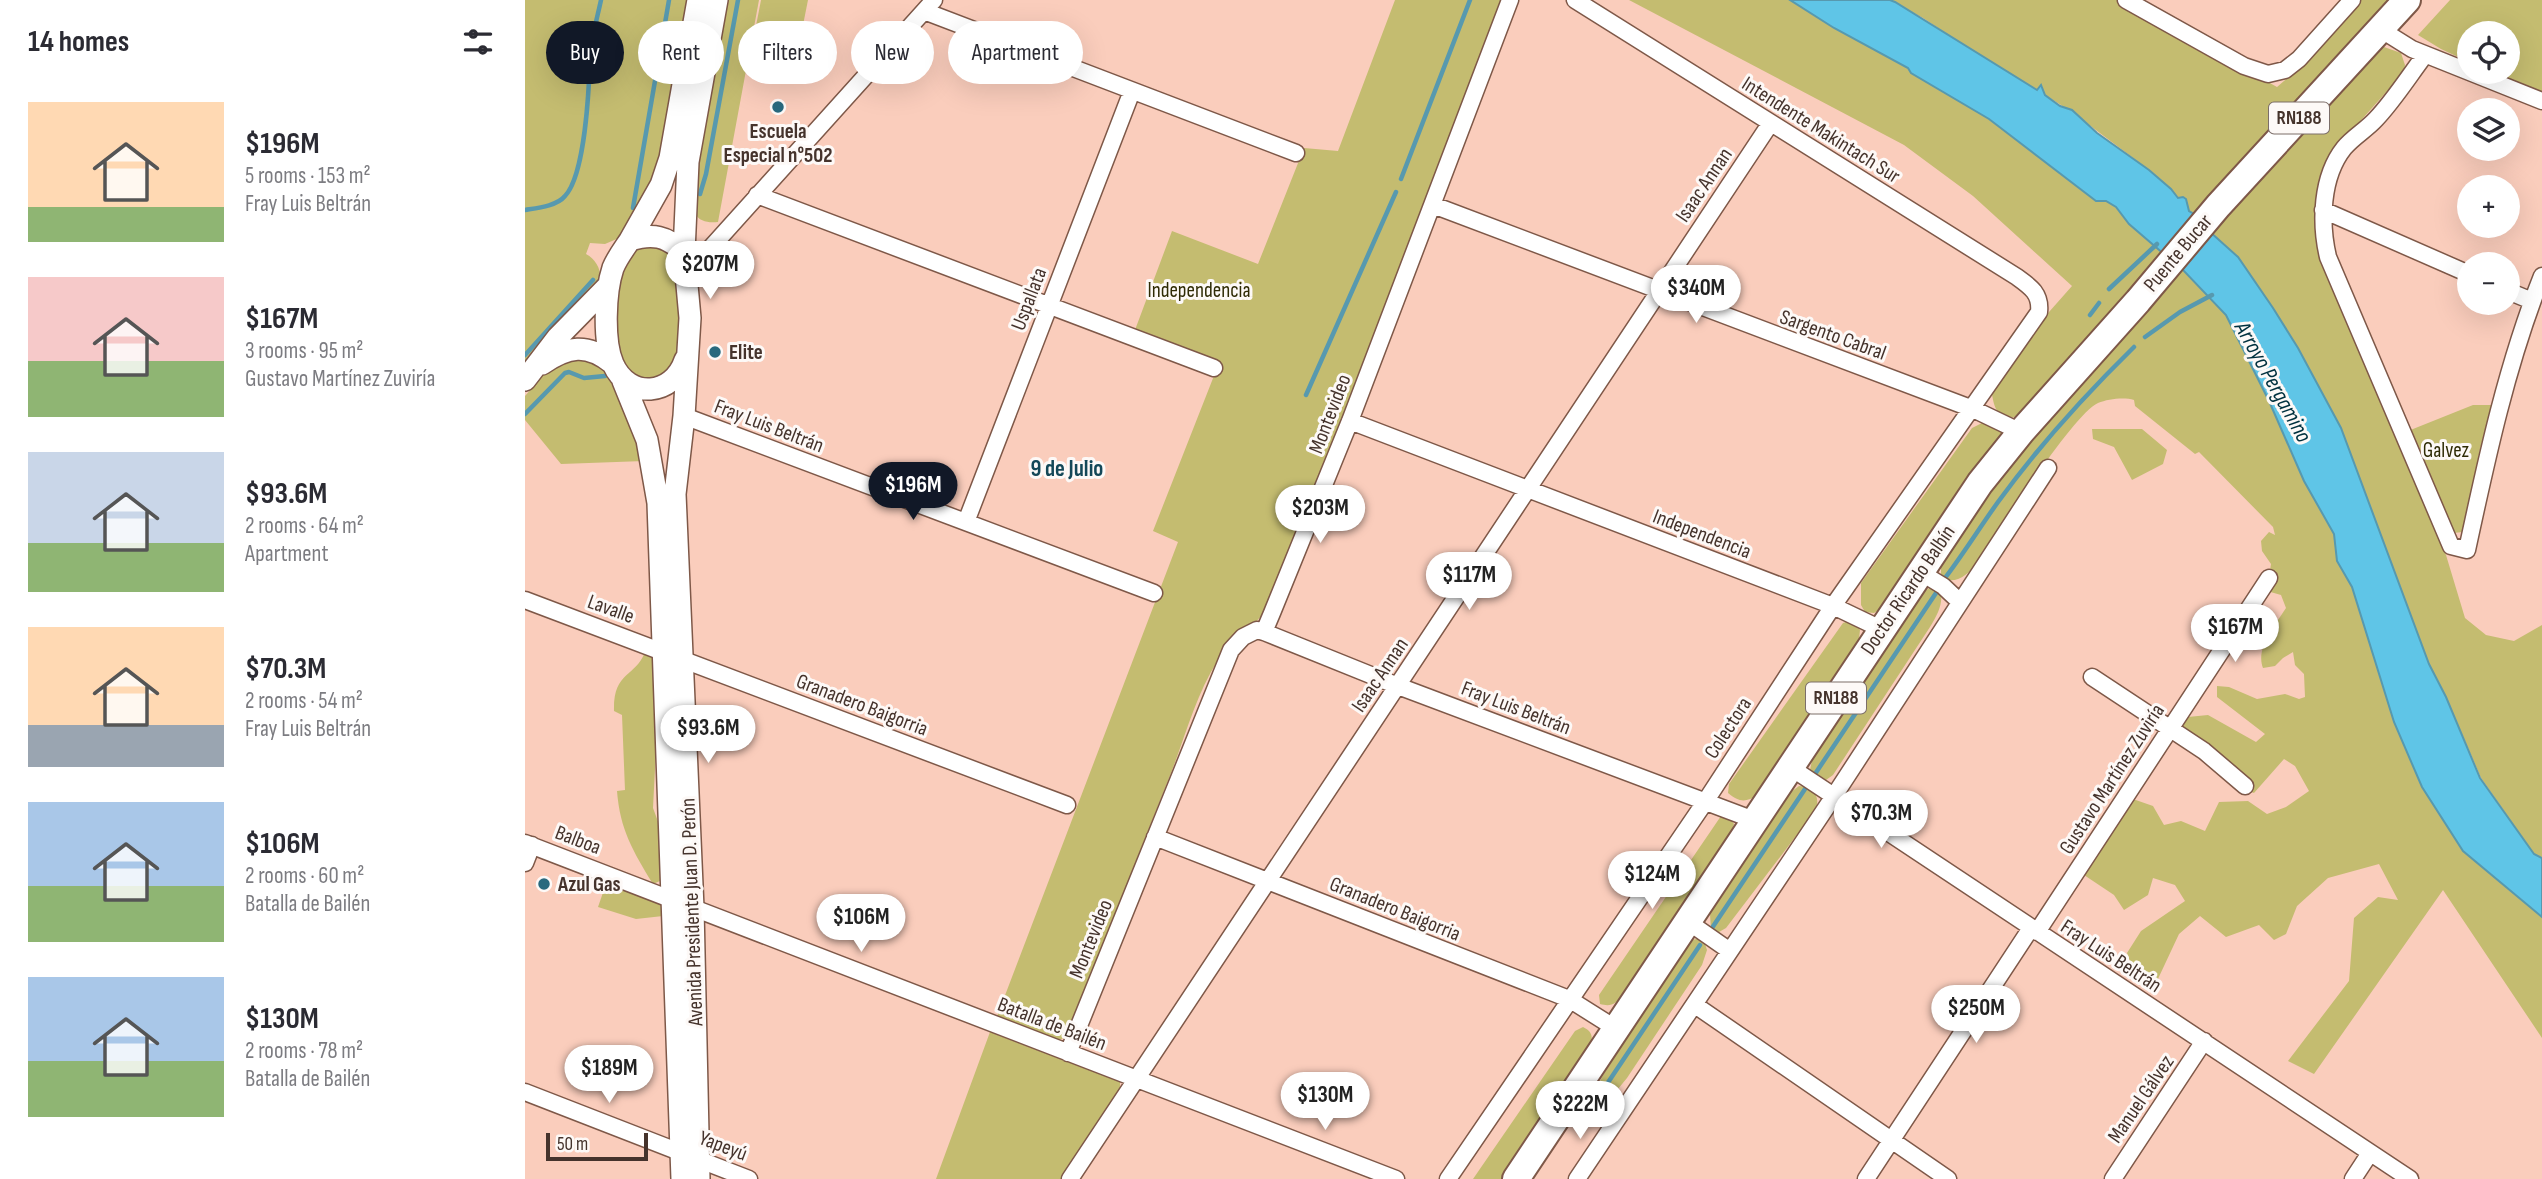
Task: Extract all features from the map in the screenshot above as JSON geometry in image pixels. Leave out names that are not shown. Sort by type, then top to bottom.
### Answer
[{"type":"highway","name":"RN188","points":[[2380,29],[2407,0]]},
{"type":"highway","name":"Puente Bucar","points":[[2138,301],[2218,206],[2380,29]]},
{"type":"highway","name":"Doctor Ricardo Balbín","points":[[1516,1179],[1980,483],[2021,432],[2138,301]]},
{"type":"main road","name":"Avenida Presidente Juan D. Perón","points":[[682,1179],[693,1163],[672,655],[654,471],[639,416],[618,372],[607,317],[609,285],[616,262],[661,186],[670,158],[698,0]]},
{"type":"main road","name":"Avenida Presidente Juan D. Perón","points":[[672,655],[675,494],[684,416],[690,318],[686,262],[688,162],[717,0]]},
{"type":"main road","points":[[630,240],[646,235],[660,236],[672,241],[686,262]]},
{"type":"main road","points":[[530,374],[558,337],[609,285]]},
{"type":"main road","points":[[530,374],[555,355],[570,350],[587,349],[602,355],[618,372]]},
{"type":"main road","name":"Avenida Presidente Juan D. Perón","points":[[618,372],[640,388],[655,390],[671,384],[680,374],[688,351]]},
{"type":"street","name":"Montevideo","points":[[1068,1053],[1231,650],[1243,637],[1257,630],[1264,632],[1350,421],[1510,0]]},
{"type":"street","name":"Intendente Makintach Sur","points":[[1575,0],[2031,286],[2040,300]]},
{"type":"street","points":[[2126,0],[2244,66],[2268,74],[2285,70],[2299,59],[2352,0]]},
{"type":"street","points":[[686,262],[757,195],[929,6],[1132,91],[1296,153]]},
{"type":"street","points":[[2380,29],[2401,44],[2425,55],[2542,101]]},
{"type":"street","points":[[2425,55],[2376,119],[2343,149],[2330,174],[2323,210],[2323,234],[2328,257],[2451,546],[2467,550],[2495,422],[2542,276]]},
{"type":"street","name":"Uspallata","points":[[966,522],[1132,91]]},
{"type":"street","name":"Isaac Annan","points":[[1070,1179],[1770,124]]},
{"type":"street","points":[[757,195],[1214,368]]},
{"type":"street","name":"Sargento Cabral","points":[[1433,205],[1973,409],[2021,432]]},
{"type":"street","points":[[2323,210],[2457,269]]},
{"type":"street","points":[[2520,296],[2532,301]]},
{"type":"street","name":"Colectora","points":[[1448,1179],[1705,802],[1833,606],[2039,312],[2040,300]]},
{"type":"street","name":"Fray Luis Beltrán","points":[[684,416],[1154,593]]},
{"type":"street","name":"Independencia","points":[[1350,421],[1833,606],[1881,629]]},
{"type":"street","points":[[1577,1179],[1834,796],[2048,468]]},
{"type":"street","points":[[1920,572],[1943,586],[1960,602]]},
{"type":"street","name":"Gustavo Martínez Zuviría","points":[[1866,1179],[2269,578]]},
{"type":"street","name":"Lavalle","points":[[525,600],[672,655]]},
{"type":"street","name":"Fray Luis Beltrán","points":[[1264,632],[1398,686],[1754,820]]},
{"type":"street","name":"Granadero Baigorria","points":[[672,655],[1067,805]]},
{"type":"street","points":[[2092,677],[2204,751],[2245,786]]},
{"type":"street","name":"Fray Luis Beltrán","points":[[1790,767],[2410,1179]]},
{"type":"street","name":"Granadero Baigorria","points":[[1155,838],[1569,999],[1615,1028]]},
{"type":"street","points":[[525,863],[528,844]]},
{"type":"street","name":"Balboa","points":[[528,844],[683,904]]},
{"type":"street","name":"Batalla de Bailén","points":[[683,904],[1396,1179]]},
{"type":"street","points":[[1687,921],[1730,951]]},
{"type":"street","points":[[1695,1004],[1948,1179]]},
{"type":"street","name":"Manuel Gálvez","points":[[2113,1179],[2204,1041]]},
{"type":"street","name":"Yapeyú","points":[[525,1092],[693,1163],[750,1179]]},
{"type":"street","points":[[1573,1094],[1614,1124]]},
{"type":"street","points":[[2353,1179],[2370,1153]]},
{"type":"green space","points":[[525,0],[691,0],[687,21],[638,21],[638,84],[676,84],[661,166],[619,238],[605,244],[590,243],[586,254],[598,266],[600,283],[525,369]]},
{"type":"green space","points":[[722,0],[759,0],[755,21],[738,21],[738,84],[743,84],[718,222],[711,222],[697,216],[692,198],[696,144],[706,84],[724,84],[724,21],[718,21]]},
{"type":"green space","points":[[761,0],[808,0],[804,21],[757,21]]},
{"type":"green space","points":[[1395,0],[1503,0],[1342,419],[1263,614],[1223,652],[1202,689],[1068,1032],[1062,1039],[1055,1040],[996,1019],[1178,542],[1153,531],[1219,363],[1135,330],[1172,231],[1258,264],[1304,148],[1338,151]]},
{"type":"green space","points":[[1629,0],[1790,0],[1989,118],[2096,201],[2106,201],[2116,207],[2129,224],[2165,255],[2017,416],[2006,418],[1996,409],[1992,394],[2049,312],[2072,286],[1973,196],[1904,145]]},
{"type":"green space","points":[[1890,0],[2120,0],[2277,87],[2293,73],[2357,0],[2388,0],[2194,214],[2149,170],[2045,95],[2042,86],[2037,90],[2016,79],[1923,18]]},
{"type":"green space","points":[[2450,0],[2542,0],[2542,94],[2519,84],[2520,21],[2457,21],[2457,56],[2418,35]]},
{"type":"green space","points":[[2379,48],[2401,53],[2404,72],[2348,135],[2330,162],[2327,266],[2446,555],[2465,618],[2486,635],[2514,641],[2542,625],[2542,858],[2534,854],[2481,778],[2429,664],[2341,428],[2209,231]]},
{"type":"green space","points":[[657,244],[673,255],[676,267],[679,300],[677,353],[672,369],[664,379],[644,383],[626,370],[621,358],[616,304],[623,269],[631,255],[641,247]]},
{"type":"green space","points":[[2182,269],[2226,315],[2269,401],[2304,481],[2334,534],[2337,561],[2352,587],[2394,722],[2422,787],[2542,917],[2542,1038],[2443,890],[2314,1074],[2288,1061],[2349,981],[2354,918],[2378,897],[2398,900],[2379,864],[2328,878],[2297,906],[2286,934],[2274,940],[2259,925],[2226,937],[2200,916],[2179,934],[2157,981],[2135,975],[2127,953],[2141,931],[2185,901],[2175,885],[2153,878],[2148,895],[2124,910],[2114,895],[2081,873],[2130,798],[2153,806],[2164,825],[2181,821],[2205,831],[2219,802],[2248,801],[2267,814],[2286,807],[2309,791],[2295,766],[2284,759],[2254,793],[2233,784],[2181,729],[2188,717],[2208,715],[2256,742],[2265,734],[2217,697],[2217,686],[2229,687],[2257,699],[2285,694],[2299,699],[2305,697],[2304,674],[2295,665],[2293,652],[2275,666],[2263,668],[2261,660],[2264,644],[2286,608],[2281,595],[2267,591],[2271,564],[2262,551],[2261,541],[2269,532],[2275,535],[2273,527],[2199,452],[2195,454],[2135,406],[2134,400],[2106,400],[2086,412],[2054,450],[1978,562],[1956,580],[1946,580],[1941,574],[1941,563],[1954,542],[2013,460],[2098,358]]},
{"type":"green space","points":[[578,356],[604,368],[621,397],[644,461],[561,464],[525,420],[525,396],[547,371]]},
{"type":"green space","name":"Galvez","points":[[2473,405],[2492,405],[2463,532],[2453,533],[2403,433]]},
{"type":"green space","points":[[1984,422],[2003,429],[2003,437],[1943,517],[1880,609],[1874,613],[1865,612],[1861,605],[1861,583],[1972,428]]},
{"type":"green space","points":[[2092,429],[2142,429],[2167,450],[2163,464],[2132,480],[2114,447],[2093,439]]},
{"type":"green space","points":[[1932,586],[1940,588],[1941,604],[1930,627],[1833,775],[1826,780],[1816,777],[1810,770],[1812,760],[1921,594]]},
{"type":"green space","points":[[1843,623],[1856,623],[1860,630],[1859,639],[1758,795],[1746,800],[1732,796],[1728,793],[1729,784]]},
{"type":"green space","points":[[645,652],[654,658],[659,747],[656,750],[653,808],[660,827],[663,876],[653,884],[634,850],[621,817],[617,791],[625,790],[622,715],[614,711],[617,689]]},
{"type":"green space","points":[[1799,786],[1809,788],[1815,794],[1815,811],[1726,928],[1719,932],[1711,930],[1710,914],[1791,792]]},
{"type":"green space","points":[[1721,816],[1729,817],[1734,824],[1732,832],[1623,995],[1613,1004],[1600,1004],[1599,995]]},
{"type":"green space","points":[[607,881],[658,902],[663,909],[663,916],[636,919],[598,907]]},
{"type":"green space","points":[[1700,938],[1707,950],[1702,965],[1627,1078],[1613,1095],[1602,1100],[1597,1096],[1597,1088],[1602,1077],[1686,946],[1692,940]]},
{"type":"green space","points":[[1583,1027],[1591,1034],[1591,1043],[1501,1179],[1473,1179],[1575,1031]]},
{"type":"green space","points":[[990,1032],[1120,1082],[1120,1093],[1062,1179],[936,1179]]},
{"type":"water","points":[[1790,0],[1895,2],[2037,90],[2041,85],[2045,95],[2060,106],[2072,110],[2097,133],[2149,170],[2178,198],[2186,199],[2189,211],[2194,214],[2165,255],[2129,224],[2116,207],[2106,201],[2096,201],[1989,119],[1911,73],[1908,68],[1834,28]]},
{"type":"water","name":"Arroyo Pergamino","points":[[2209,231],[2238,257],[2273,308],[2341,428],[2429,664],[2480,778],[2534,854],[2542,858],[2542,917],[2463,851],[2422,787],[2394,722],[2352,587],[2337,561],[2334,534],[2304,481],[2269,401],[2226,315],[2182,269]]},
{"type":"waterway","points":[[525,210],[557,202],[572,185],[581,151],[591,52],[601,0]]},
{"type":"waterway","points":[[633,208],[669,0]]},
{"type":"waterway","points":[[700,194],[738,0]]},
{"type":"waterway","points":[[1401,179],[1470,0]]},
{"type":"waterway","points":[[1306,395],[1396,192]]},
{"type":"waterway","points":[[2109,289],[2157,244]]},
{"type":"waterway","points":[[525,355],[593,280]]},
{"type":"waterway","points":[[2145,337],[2180,312],[2212,295]]},
{"type":"waterway","points":[[2090,315],[2099,303]]},
{"type":"waterway","points":[[1945,578],[2029,461],[2134,347]]},
{"type":"waterway","points":[[525,414],[565,373],[584,378],[605,376]]},
{"type":"waterway","points":[[1815,774],[1938,590]]},
{"type":"waterway","points":[[1712,928],[1805,789]]},
{"type":"waterway","points":[[1603,1096],[1607,1084],[1700,945]]},
{"type":"place","name":"Escuela Especial n°502","points":[[778,107]]},
{"type":"place","name":"Elite","points":[[715,352]]},
{"type":"place","name":"Azul Gas","points":[[544,884]]},
{"type":"district","name":"9 de Julio","points":[[1067,469]]}]
